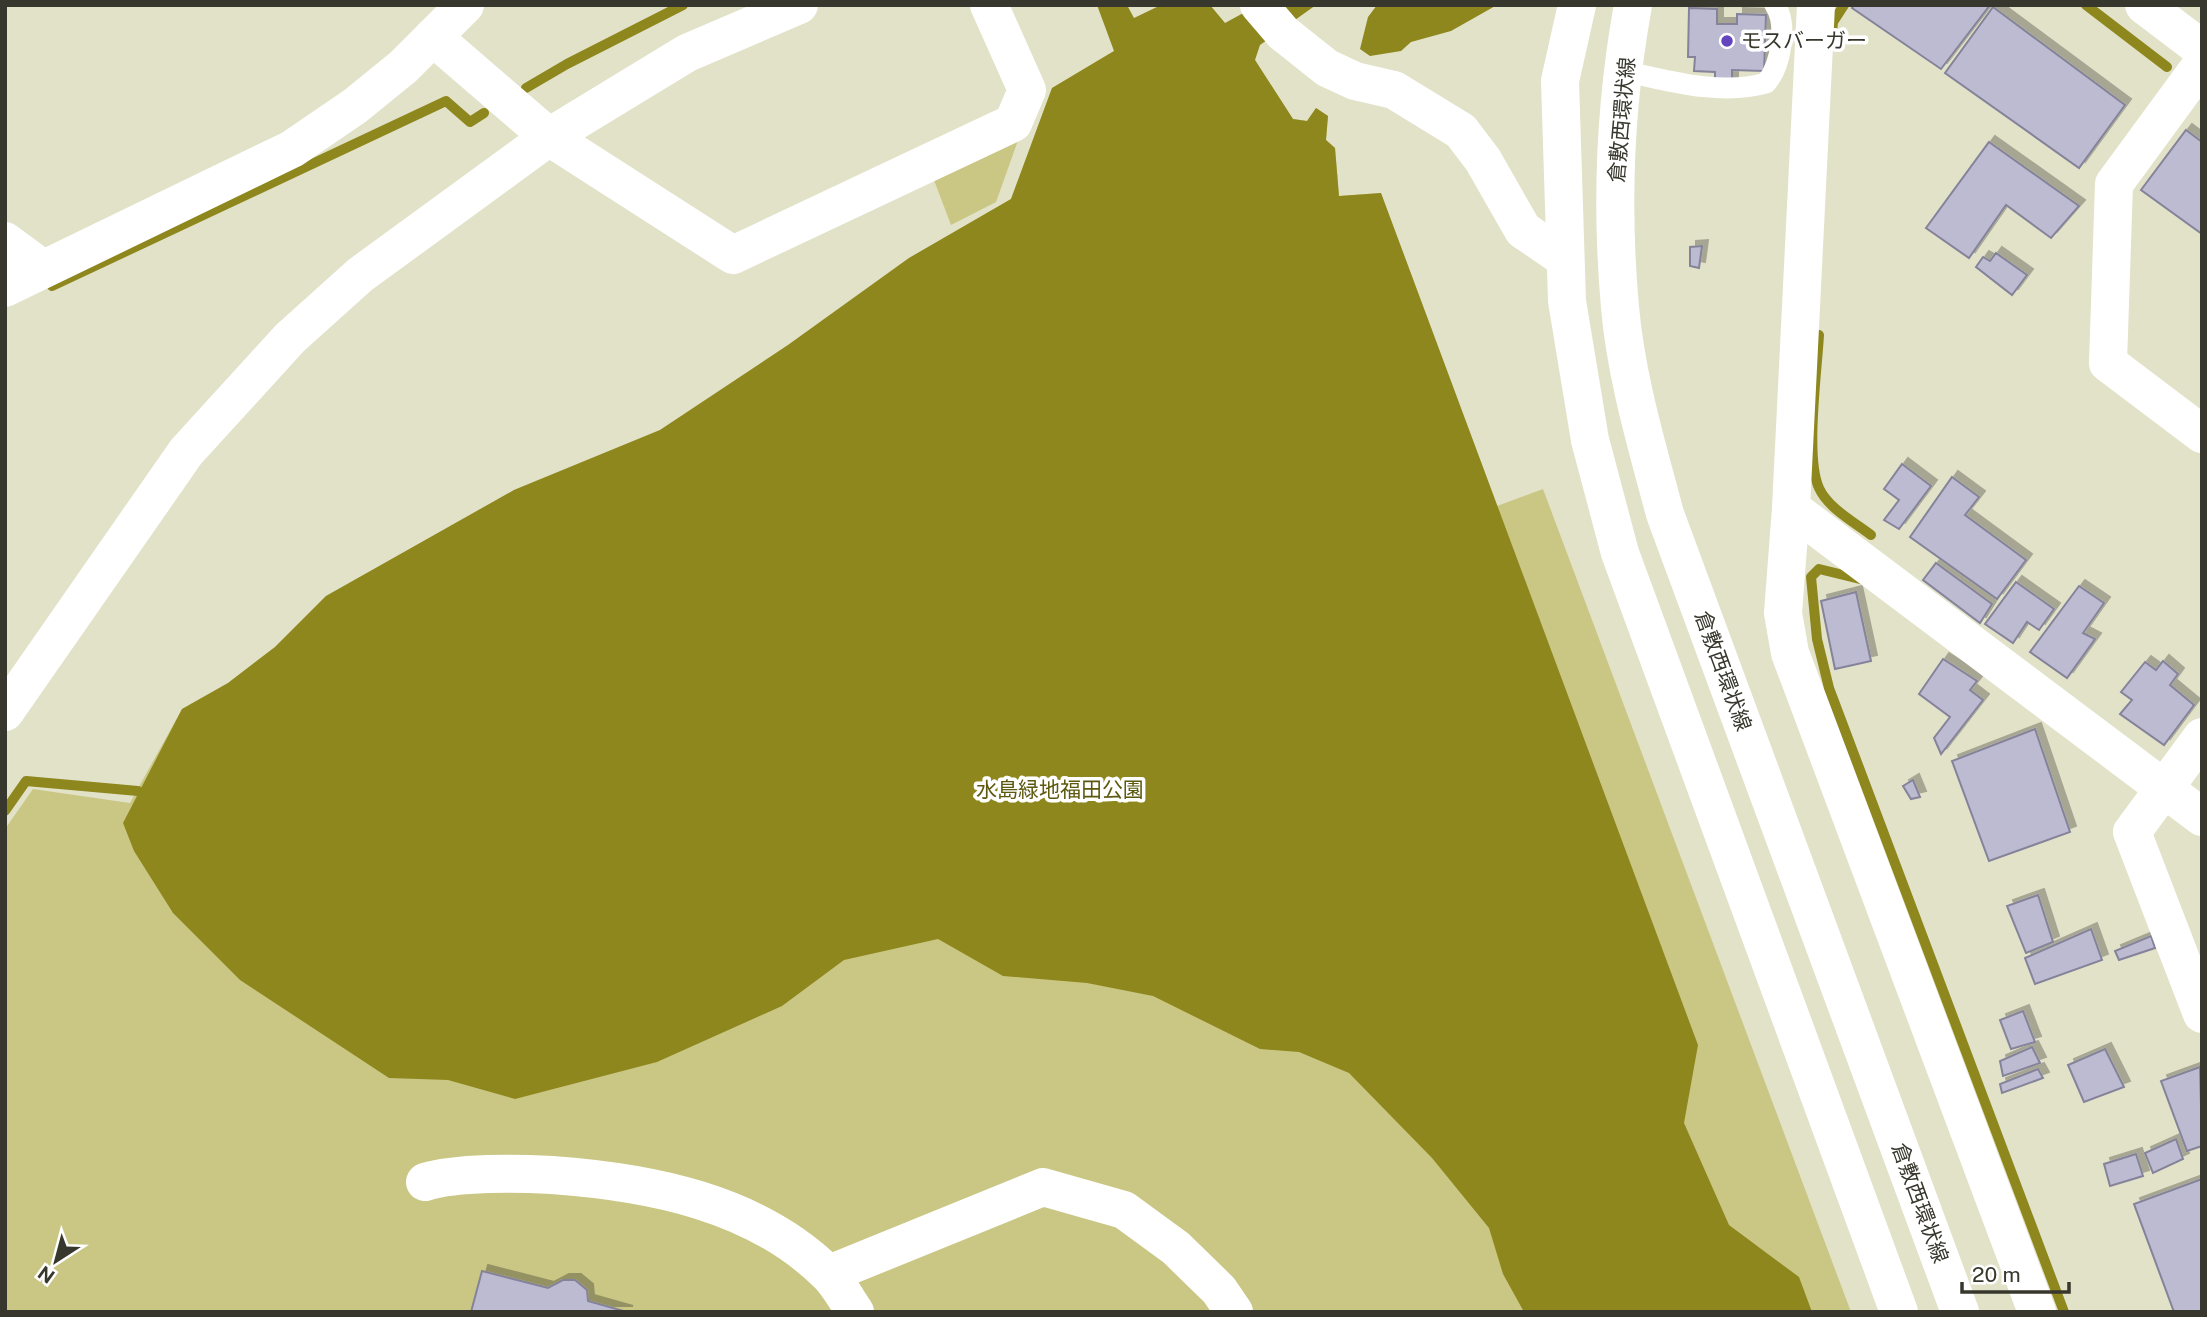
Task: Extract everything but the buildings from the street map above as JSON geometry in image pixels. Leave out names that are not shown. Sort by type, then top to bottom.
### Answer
[{"type":"street","points":[[5,288],[292,149],[355,106],[403,67],[465,5]]},
{"type":"street","points":[[5,712],[187,452],[290,338],[360,275],[549,137],[687,53],[799,5]]},
{"type":"street","points":[[433,37],[549,137],[733,255],[1013,123],[1027,90],[989,5]]},
{"type":"street","points":[[1577,5],[1560,81],[1564,258],[1567,301],[1590,440],[1619,553],[1899,1312]]},
{"type":"street","name":"倉敷西環状線","points":[[1633,5],[1625,71],[1615,208],[1620,309],[1638,413],[1665,514],[1960,1312]]},
{"type":"street","points":[[1816,5],[1791,508],[1783,613],[1790,653],[2037,1312]]},
{"type":"street","points":[[2144,5],[2202,49]]},
{"type":"street","points":[[1271,19],[1327,68],[1354,81],[1394,90],[1461,131],[1483,160],[1523,230],[1564,258]]},
{"type":"street","points":[[2202,64],[2114,184],[2108,363],[2202,434]]},
{"type":"street","points":[[5,241],[43,269]]},
{"type":"street","points":[[1791,508],[2202,817]]},
{"type":"street","points":[[2202,737],[2132,832],[2202,1013]]},
{"type":"street","points":[[425,1182],[517,1173],[617,1180],[675,1191],[783,1237],[829,1274],[855,1312]]},
{"type":"street","points":[[829,1274],[1043,1187],[1124,1210],[1176,1248],[1219,1290],[1234,1312]]},
{"type":"lane","points":[[1625,71],[1709,86],[1748,89],[1766,83],[1778,63],[1780,13],[1775,5]]},
{"type":"green space","name":"水島緑地福田公園","points":[[1161,5],[1210,5],[1255,60],[1293,119],[1307,121],[1316,108],[1328,116],[1326,140],[1335,148],[1339,196],[1381,193],[1497,506],[1543,489],[1851,1312],[5,1312],[5,829],[33,789],[130,803],[182,709],[228,683],[275,647],[326,596],[514,490],[660,430],[788,345],[909,258],[1011,199],[1052,88],[1114,51]]},
{"type":"green space","points":[[1021,132],[996,202],[951,225],[932,175]]},
{"type":"shaded area","name":"水島緑地福田公園","points":[[1097,5],[1127,5],[1134,18],[1161,5],[1210,5],[1225,23],[1258,5],[1316,5],[1260,45],[1255,60],[1293,119],[1307,121],[1316,108],[1328,116],[1326,140],[1335,148],[1339,196],[1381,193],[1698,1045],[1684,1123],[1729,1225],[1799,1277],[1812,1312],[1524,1312],[1503,1274],[1489,1228],[1432,1158],[1349,1073],[1299,1052],[1260,1049],[1153,996],[1087,983],[1003,976],[938,939],[844,960],[782,1006],[657,1062],[515,1099],[448,1080],[389,1078],[240,980],[173,913],[134,851],[123,823],[182,709],[228,683],[275,647],[326,596],[514,490],[660,430],[788,345],[909,258],[1011,199],[1052,88],[1114,51]]},
{"type":"shaded area","points":[[1377,5],[1497,5],[1451,31],[1411,42],[1401,51],[1370,56],[1360,49],[1368,17]]},
{"type":"waterway","points":[[526,88],[683,5]]},
{"type":"waterway","points":[[1832,32],[1833,22],[1844,5]]},
{"type":"waterway","points":[[2086,5],[2167,67]]},
{"type":"waterway","points":[[52,286],[446,101],[470,122],[484,113]]},
{"type":"waterway","points":[[1819,335],[1812,436],[1815,474],[1819,488],[1829,502],[1871,535]]},
{"type":"waterway","points":[[1864,580],[1819,569],[1811,577],[1817,639],[1829,688],[2064,1312]]},
{"type":"waterway","points":[[5,811],[26,781],[138,791]]},
{"type":"place","name":"モスバーガー","points":[[1727,41]]}]
